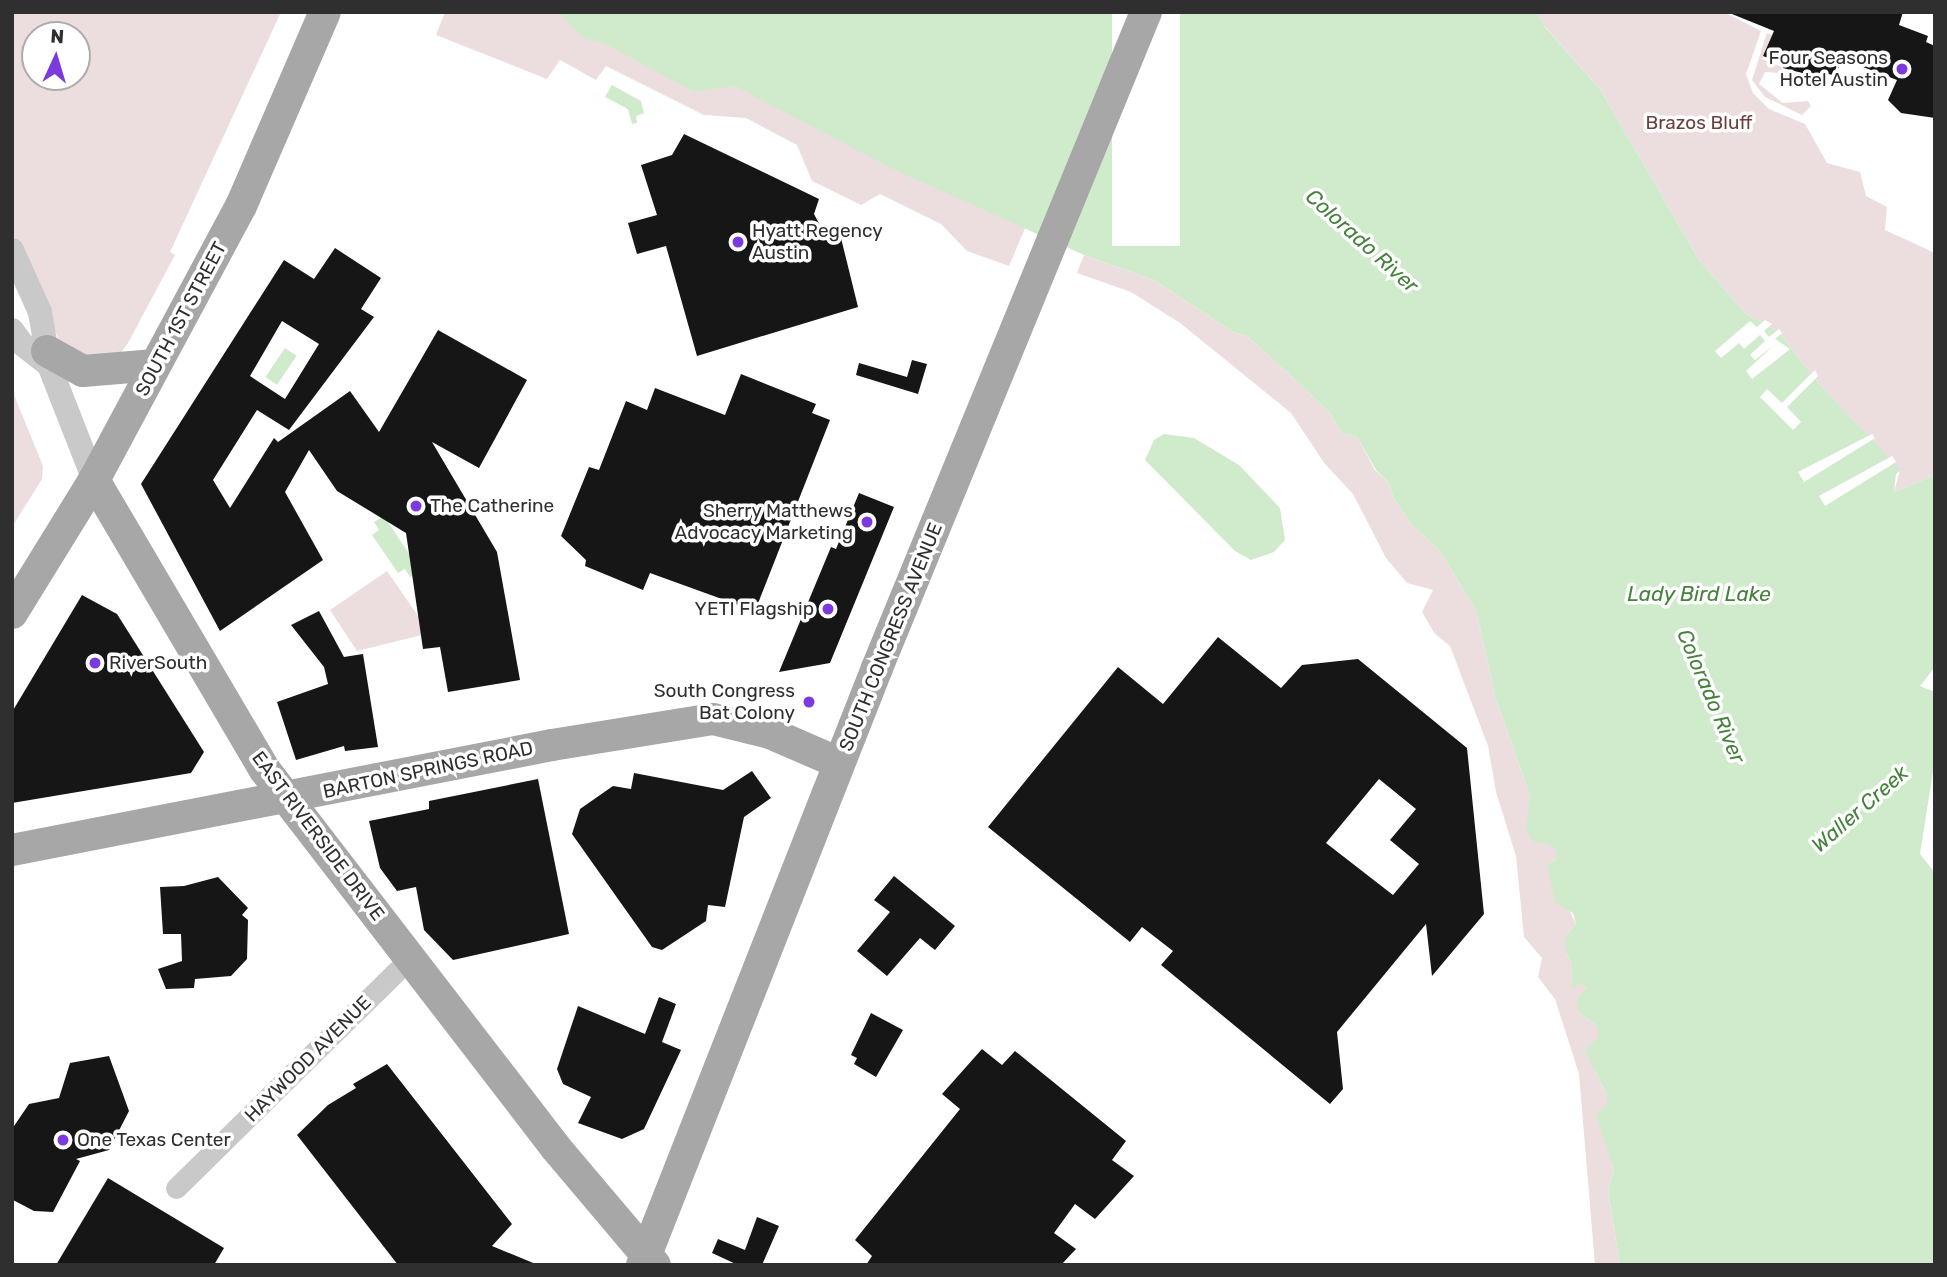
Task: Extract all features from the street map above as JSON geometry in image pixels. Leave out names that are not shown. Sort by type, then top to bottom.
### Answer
[{"type":"main road","name":"SOUTH CONGRESS AVENUE","points":[[647,1261],[839,763],[980,425],[1146,12]]},
{"type":"main road","name":"SOUTH 1ST STREET","points":[[12,613],[94,480],[242,206],[323,18]]},
{"type":"main road","points":[[48,358],[83,372],[155,365]]},
{"type":"main road","name":"EAST RIVERSIDE DRIVE","points":[[94,480],[222,701],[287,800],[556,1148],[647,1261]]},
{"type":"main road","name":"BARTON SPRINGS ROAD","points":[[12,850],[287,800],[565,742],[713,719],[770,733],[839,763]]},
{"type":"street","name":"EAST RIVERSIDE DRIVE","points":[[12,250],[40,312],[48,358],[94,480]]},
{"type":"street","points":[[12,330],[22,344],[48,358]]},
{"type":"street","name":"HAYWOOD AVENUE","points":[[176,1188],[410,959]]},
{"type":"green space","points":[[12,12],[281,12],[170,252],[175,255],[128,343],[120,354],[94,364],[61,345],[12,232]]},
{"type":"green space","points":[[445,12],[559,12],[717,88],[735,86],[762,98],[1026,226],[1009,266],[967,251],[941,224],[880,194],[861,205],[812,181],[797,145],[746,118],[704,115],[606,66],[596,80],[560,60],[547,79],[436,35]]},
{"type":"green space","name":"Brazos Bluff","points":[[1532,12],[1724,12],[1761,31],[1746,74],[1753,93],[1769,109],[1805,124],[1827,163],[1860,172],[1866,196],[1887,207],[1885,230],[1935,253],[1935,475],[1894,492],[1900,470],[1819,384],[1778,331],[1746,314],[1699,260],[1600,89]]},
{"type":"green space","points":[[1767,33],[1772,35],[1762,59],[1782,67],[1780,73],[1765,72],[1759,84],[1783,103],[1808,101],[1811,106],[1802,115],[1765,97],[1752,80]]},
{"type":"green space","points":[[1084,255],[1154,280],[1233,332],[1247,336],[1330,413],[1342,433],[1357,437],[1375,470],[1389,483],[1393,497],[1412,525],[1440,551],[1476,610],[1496,699],[1530,796],[1530,809],[1558,852],[1555,861],[1547,863],[1576,924],[1566,935],[1566,953],[1572,965],[1571,987],[1581,984],[1587,988],[1578,1012],[1596,1025],[1600,1036],[1593,1047],[1595,1071],[1607,1095],[1608,1146],[1614,1169],[1608,1191],[1620,1265],[1595,1265],[1579,1074],[1555,999],[1538,977],[1542,958],[1524,937],[1516,856],[1496,792],[1488,746],[1450,646],[1435,634],[1422,612],[1433,590],[1407,583],[1386,558],[1353,494],[1325,464],[1291,413],[1180,323],[1131,292],[1077,273]]},
{"type":"green space","points":[[12,390],[43,466],[42,479],[12,527]]},
{"type":"green space","points":[[387,571],[430,633],[357,651],[330,610]]},
{"type":"water","name":"Lady Bird Lake","points":[[558,12],[1538,14],[1544,26],[1600,89],[1699,260],[1746,314],[1778,331],[1819,384],[1901,470],[1896,474],[1894,492],[1935,475],[1935,667],[1920,686],[1935,692],[1935,759],[1920,854],[1935,873],[1935,1265],[1620,1265],[1608,1191],[1614,1169],[1596,1115],[1607,1104],[1607,1095],[1585,1051],[1599,1036],[1596,1025],[1578,1012],[1577,998],[1587,988],[1581,984],[1571,988],[1572,965],[1566,953],[1566,935],[1576,924],[1573,913],[1555,903],[1547,863],[1555,861],[1557,852],[1549,844],[1534,842],[1526,830],[1530,796],[1496,699],[1476,610],[1440,551],[1412,525],[1393,497],[1389,483],[1376,470],[1357,437],[1342,433],[1330,413],[1290,375],[1247,336],[1233,332],[1154,280],[1084,255],[893,169],[735,86],[694,92],[604,43],[583,38]]},
{"type":"water","points":[[612,85],[641,101],[644,113],[636,116],[637,123],[632,124],[628,109],[605,97]]},
{"type":"water","points":[[285,348],[297,356],[277,385],[265,377]]},
{"type":"water","points":[[1164,434],[1194,438],[1239,465],[1280,508],[1285,540],[1274,552],[1251,560],[1235,551],[1145,460],[1154,440]]},
{"type":"water","points":[[384,516],[420,570],[410,577],[405,569],[398,573],[372,535],[379,530],[374,522]]},
{"type":"pier","points":[[1112,12],[1180,12],[1180,246],[1112,246]]},
{"type":"pier","points":[[1765,320],[1772,324],[1764,331],[1769,337],[1779,329],[1782,333],[1775,339],[1790,349],[1752,379],[1746,371],[1774,345],[1755,360],[1750,355],[1765,341],[1760,335],[1744,349],[1739,343],[1721,358],[1715,351],[1750,321],[1757,327]]},
{"type":"pier","points":[[1815,370],[1818,376],[1787,407],[1801,422],[1793,430],[1760,397],[1767,389],[1782,403]]},
{"type":"pier","points":[[1872,434],[1875,438],[1804,482],[1798,472]]},
{"type":"pier","points":[[1892,456],[1896,462],[1825,506],[1819,496]]},
{"type":"building","name":"Four Seasons Hotel Austin","points":[[1727,12],[1903,12],[1899,25],[1928,36],[1926,42],[1935,46],[1935,118],[1901,113],[1888,100],[1897,80],[1842,59],[1835,76],[1823,72],[1821,78],[1783,68],[1784,64],[1763,56],[1774,31]]},
{"type":"building","name":"Hyatt Regency Austin","points":[[684,134],[819,199],[814,214],[826,237],[841,238],[858,307],[697,356],[666,246],[637,254],[628,223],[657,215],[641,165],[672,155]]},
{"type":"building","points":[[335,248],[381,278],[361,309],[374,317],[289,430],[257,410],[213,480],[230,508],[274,438],[278,442],[350,391],[379,432],[438,330],[527,380],[479,468],[432,442],[497,552],[520,680],[448,692],[440,647],[423,649],[406,533],[337,491],[309,450],[285,492],[323,560],[220,631],[141,484],[284,260],[314,279]],"holes":[[[282,321],[319,344],[285,399],[250,376]]]},
{"type":"building","points":[[912,360],[927,364],[918,394],[856,375],[859,363],[907,377]]},
{"type":"building","points":[[741,374],[816,404],[812,413],[830,420],[755,611],[650,573],[643,590],[585,566],[586,560],[561,536],[589,467],[599,470],[626,401],[647,410],[655,388],[725,415]]},
{"type":"building","name":"YETI Flagship","points":[[859,493],[894,507],[830,663],[779,672],[831,547],[836,549]]},
{"type":"building","name":"RiverSouth","points":[[82,595],[117,614],[204,752],[191,773],[12,803],[12,712]]},
{"type":"building","points":[[319,611],[344,657],[363,654],[378,747],[345,751],[344,746],[296,760],[277,702],[328,684],[324,667],[291,625]]},
{"type":"building","points":[[1218,637],[1281,688],[1302,665],[1358,659],[1467,748],[1484,914],[1432,976],[1426,924],[1337,1032],[1343,1089],[1330,1104],[1161,965],[1173,951],[1142,927],[1130,942],[988,827],[1118,667],[1163,704]],"holes":[[[1379,779],[1416,809],[1390,840],[1419,864],[1393,895],[1326,843]]]},
{"type":"building","points":[[752,771],[771,798],[744,817],[725,907],[708,905],[706,921],[662,950],[652,947],[572,834],[580,809],[613,786],[631,789],[634,773],[723,790]]},
{"type":"building","points":[[538,779],[569,934],[453,960],[424,930],[416,887],[397,891],[380,868],[369,821],[429,809],[429,801]]},
{"type":"building","points":[[894,876],[955,926],[935,950],[920,938],[887,976],[857,951],[890,912],[874,900]]},
{"type":"building","points":[[218,877],[248,908],[242,915],[248,920],[247,959],[231,976],[195,979],[194,988],[166,989],[158,969],[182,961],[181,934],[163,934],[160,887],[184,886]]},
{"type":"building","points":[[659,997],[676,1004],[662,1042],[681,1050],[644,1129],[622,1139],[578,1123],[591,1097],[563,1084],[557,1069],[578,1006],[645,1034]]},
{"type":"building","points":[[871,1013],[903,1030],[876,1077],[854,1064],[857,1058],[851,1055]]},
{"type":"building","points":[[982,1049],[1002,1065],[1015,1051],[1126,1141],[1112,1160],[1134,1176],[1095,1219],[1075,1204],[1054,1233],[1076,1249],[1061,1265],[866,1265],[872,1256],[855,1240],[960,1109],[942,1094]]},
{"type":"building","name":"One Texas Center","points":[[109,1056],[129,1111],[109,1150],[76,1159],[80,1161],[53,1212],[34,1211],[13,1200],[12,1129],[29,1104],[59,1098],[70,1063]]},
{"type":"building","points":[[387,1064],[512,1224],[492,1246],[538,1265],[398,1265],[297,1135],[328,1105],[356,1088],[353,1084]]},
{"type":"building","points":[[108,1178],[224,1248],[214,1265],[56,1265]]},
{"type":"building","points":[[757,1217],[779,1226],[762,1265],[738,1265],[712,1253],[718,1239],[745,1250]]},
{"type":"place","name":"Four Seasons Hotel Austin","points":[[1902,69]]},
{"type":"place","name":"Hyatt Regency Austin","points":[[738,242]]},
{"type":"place","name":"The Catherine","points":[[416,506]]},
{"type":"place","name":"Sherry Matthews Advocacy Marketing","points":[[867,522]]},
{"type":"place","name":"YETI Flagship","points":[[828,609]]},
{"type":"place","name":"RiverSouth","points":[[95,663]]},
{"type":"place","name":"South Congress Bat Colony","points":[[809,702]]},
{"type":"place","name":"One Texas Center","points":[[63,1140]]},
{"type":"water label","name":"Colorado River","points":[[1362,241]]},
{"type":"water label","name":"Colorado River","points":[[1711,696]]},
{"type":"water label","name":"Waller Creek","points":[[1860,809]]}]
